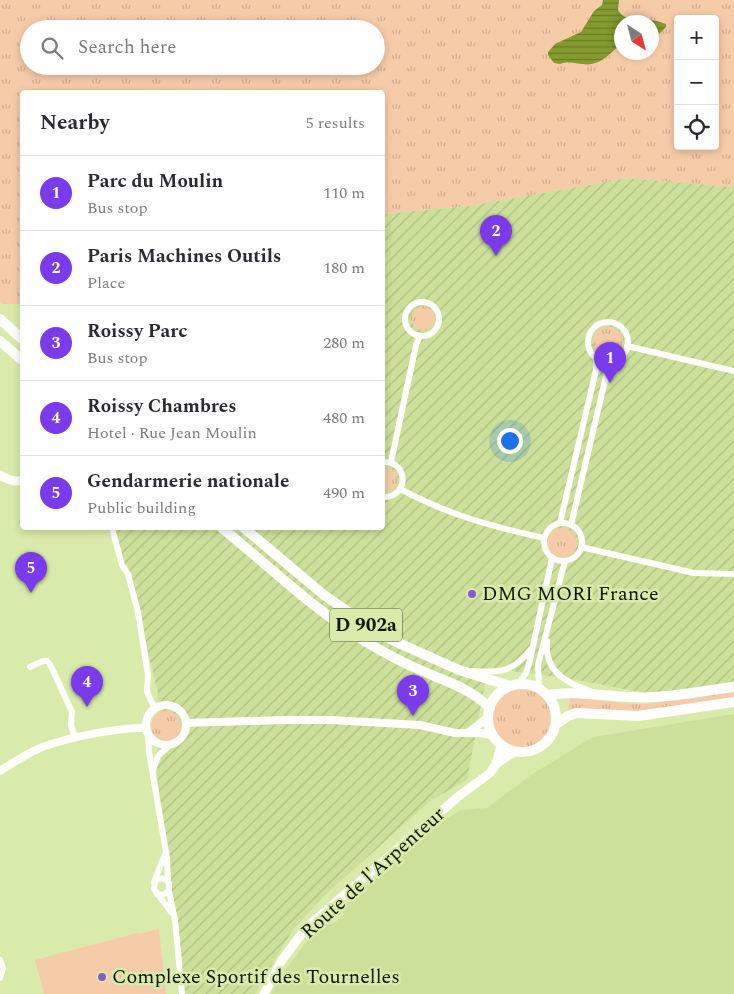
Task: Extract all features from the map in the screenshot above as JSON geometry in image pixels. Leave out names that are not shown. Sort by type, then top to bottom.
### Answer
[{"type":"main road","points":[[0,320],[20,337]]},
{"type":"main road","points":[[0,341],[20,358]]},
{"type":"main road","points":[[0,475],[8,480],[20,481]]},
{"type":"main road","name":"D 902a","points":[[224,530],[333,621],[391,656],[468,690],[479,698],[488,713]]},
{"type":"main road","name":"D 902a","points":[[246,530],[324,595],[394,642],[459,670],[514,685]]},
{"type":"main road","points":[[543,691],[556,709],[556,724],[551,737],[540,748],[523,753],[514,752],[501,746],[492,735],[488,713],[497,695],[514,685],[525,684],[543,691],[654,698],[734,686]]},
{"type":"main road","points":[[556,724],[576,713],[638,716],[734,702]]},
{"type":"main road","name":"Route de l'Arpenteur","points":[[264,994],[282,960],[306,928],[459,796],[490,773],[496,764],[501,746]]},
{"type":"main road","name":"Route de l'Arpenteur","points":[[496,764],[514,752]]},
{"type":"street","points":[[426,302],[437,310],[440,321],[435,331],[420,336],[410,331],[407,326],[406,316],[407,311],[414,304],[426,302]]},
{"type":"street","points":[[604,322],[616,323],[627,336],[627,346],[619,358],[607,362],[596,358],[591,353],[588,340],[593,328],[604,322]]},
{"type":"street","points":[[390,462],[416,345],[420,336]]},
{"type":"street","points":[[627,346],[734,371]]},
{"type":"street","points":[[560,523],[596,370],[596,358]]},
{"type":"street","points":[[571,525],[607,372],[613,361]]},
{"type":"street","points":[[385,462],[396,464],[402,473],[403,484],[392,496],[385,496]]},
{"type":"street","points":[[400,489],[429,504],[481,524],[544,538]]},
{"type":"street","points":[[560,523],[571,525],[579,532],[582,542],[581,548],[575,557],[565,561],[552,558],[545,550],[544,538],[549,528],[560,523]]},
{"type":"street","points":[[113,530],[122,566],[128,574],[138,612],[148,675],[148,692],[154,708]]},
{"type":"street","points":[[581,548],[694,573],[734,574]]},
{"type":"street","points":[[514,685],[526,673],[552,558]]},
{"type":"street","points":[[543,691],[538,665],[565,561]]},
{"type":"street","points":[[548,625],[546,650],[550,663],[560,677],[570,684],[596,693]]},
{"type":"street","points":[[459,670],[497,672],[507,670],[523,659],[532,648]]},
{"type":"street","points":[[30,667],[43,661],[47,661],[50,664],[72,712],[71,725],[75,738]]},
{"type":"street","points":[[153,771],[158,756],[170,745],[177,742],[185,730],[186,723],[180,711],[168,705],[154,708],[147,717],[147,731],[170,886],[169,891],[182,994]]},
{"type":"street","points":[[468,733],[488,713]]},
{"type":"street","points":[[186,723],[332,720],[420,725],[455,733],[480,732],[492,735]]},
{"type":"street","points":[[0,771],[39,748],[75,738],[135,728],[147,731],[158,744],[170,745]]},
{"type":"street","points":[[165,853],[154,883],[154,889],[173,914]]},
{"type":"street","points":[[154,883],[160,878],[168,882]]},
{"type":"street","points":[[157,894],[165,894],[169,891]]},
{"type":"street","points":[[0,960],[3,968],[0,978]]},
{"type":"shaded area","points":[[603,0],[619,0],[618,10],[622,15],[614,15],[614,50],[597,63],[554,63],[548,52],[555,44],[581,32],[594,11],[602,5]]},
{"type":"shaded area","points":[[659,22],[666,24],[666,27],[659,34]]},
{"type":"shaded area","points":[[629,178],[734,187],[734,681],[656,695],[572,679],[488,668],[467,780],[430,801],[324,896],[292,931],[255,994],[183,994],[157,774],[158,694],[138,610],[109,530],[385,530],[385,214],[468,206]]},
{"type":"shaded area","points":[[734,714],[734,994],[271,994],[284,972],[305,944],[325,922],[334,923],[343,916],[344,906],[434,827],[461,810],[487,808],[534,773],[593,737]]},
{"type":"green space","points":[[0,0],[734,0],[734,187],[629,178],[468,206],[385,214],[385,90],[20,90],[20,304],[2,304],[0,302]]},
{"type":"green space","points":[[423,306],[432,309],[435,318],[432,327],[423,330],[414,327],[411,318],[414,309]]},
{"type":"green space","points":[[608,327],[614,328],[622,336],[622,348],[614,356],[608,357],[602,356],[594,348],[593,342],[594,336],[602,328]]},
{"type":"green space","points":[[385,468],[391,469],[397,480],[395,487],[385,491]]},
{"type":"green space","points":[[562,528],[572,533],[577,543],[572,553],[562,558],[552,553],[547,543],[552,533]]},
{"type":"green space","points":[[521,688],[538,693],[546,701],[551,718],[546,735],[538,743],[521,748],[504,743],[496,735],[491,718],[496,701],[504,693]]},
{"type":"green space","points":[[734,690],[734,699],[645,712],[568,711],[569,697],[628,704],[650,704]]},
{"type":"green space","points":[[166,711],[177,715],[181,726],[177,737],[166,741],[155,737],[151,726],[155,715]]},
{"type":"green space","name":"Complexe Sportif des Tournelles","points":[[159,929],[166,994],[44,994],[35,960]]},
{"type":"place","name":"Paris Machines Outils","points":[[496,256]]},
{"type":"place","name":"Parc du Moulin","points":[[610,383]]},
{"type":"place","name":"Gendarmerie nationale","points":[[31,593]]},
{"type":"place","name":"DMG MORI France","points":[[472,594]]},
{"type":"place","name":"Roissy Chambres","points":[[87,707]]},
{"type":"place","name":"Roissy Parc","points":[[413,716]]},
{"type":"place","name":"Complexe Sportif des Tournelles","points":[[102,977]]}]
